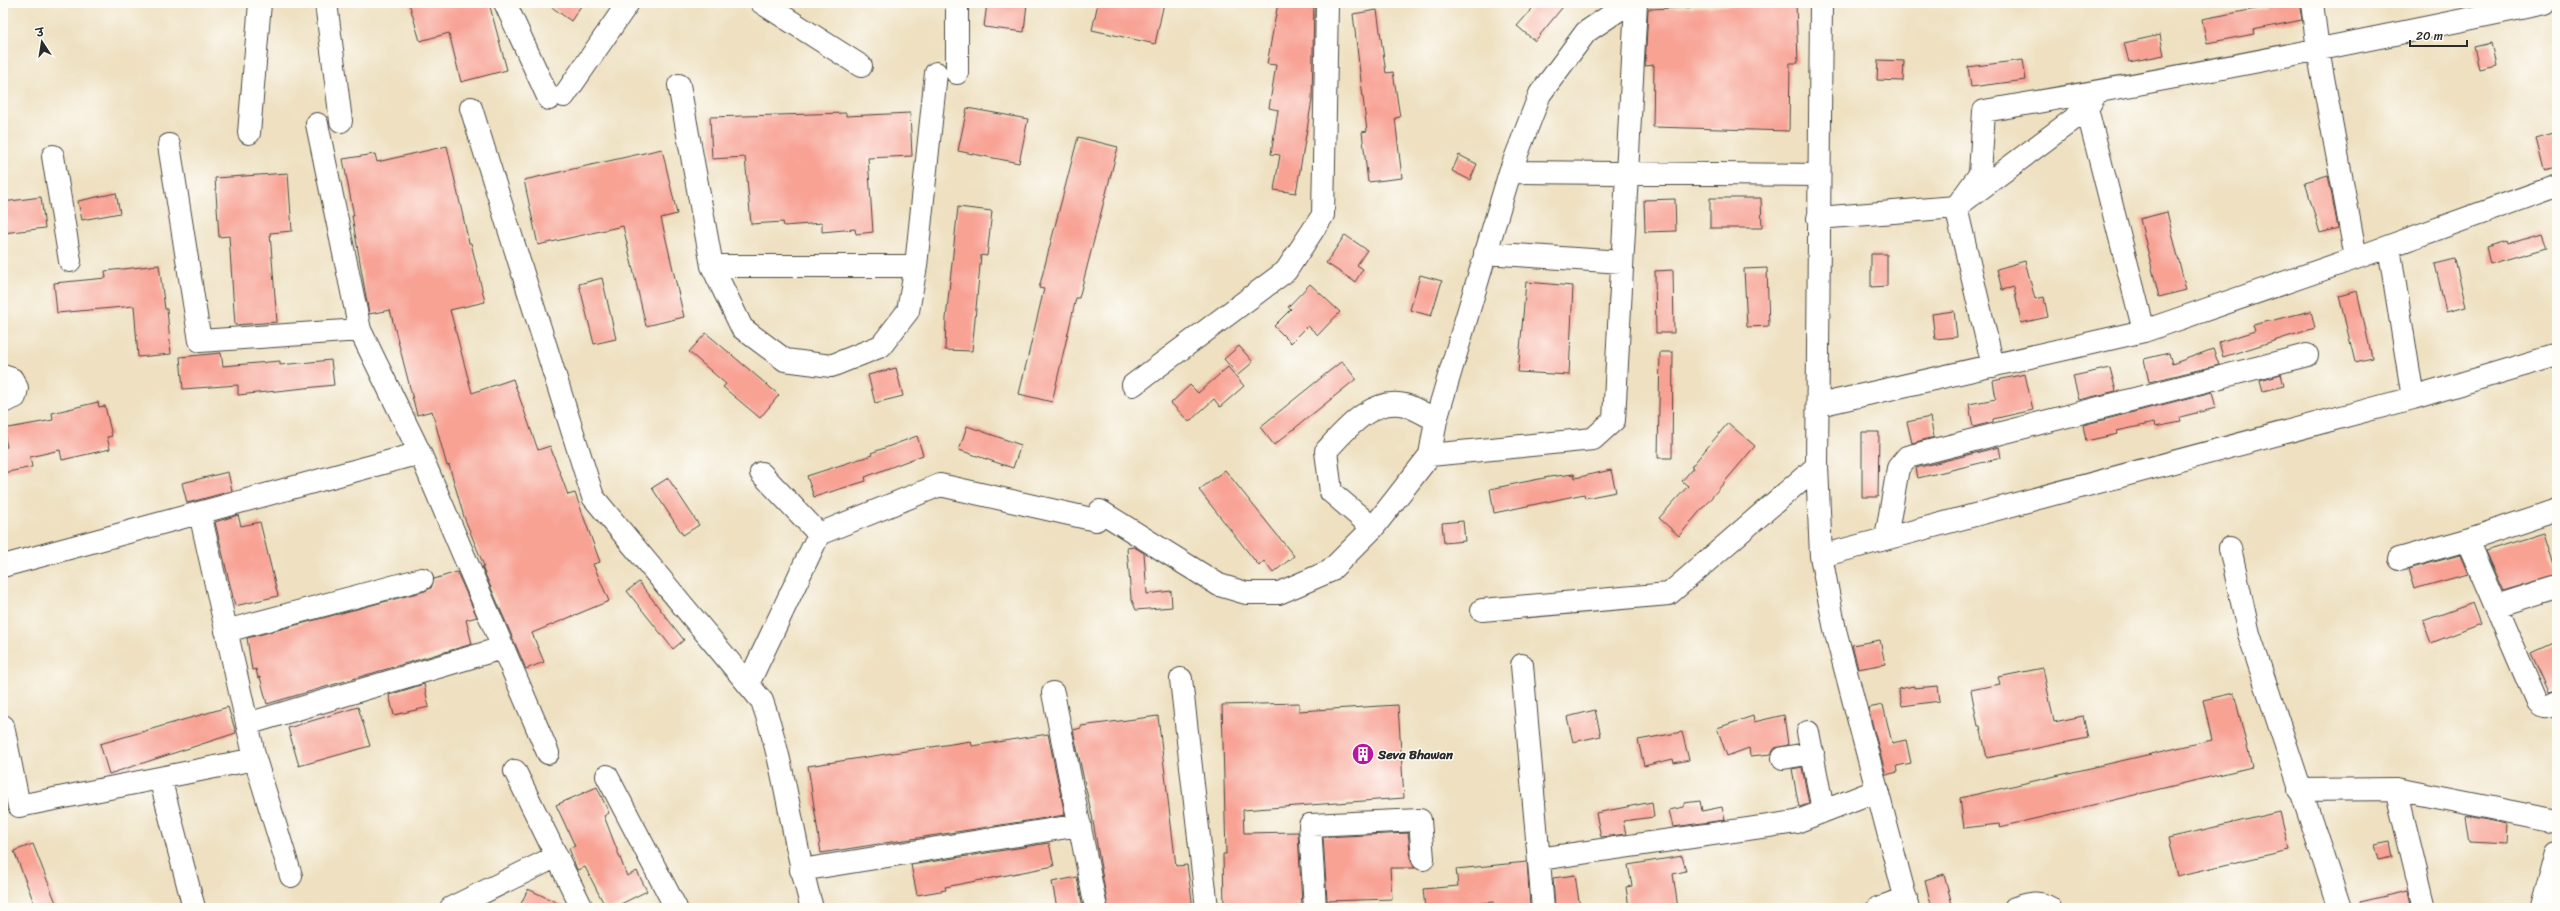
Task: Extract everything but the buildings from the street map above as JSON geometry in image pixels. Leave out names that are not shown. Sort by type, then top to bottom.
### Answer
[{"type":"street","points":[[249,134],[260,3]]},
{"type":"street","points":[[326,3],[341,121]]},
{"type":"street","points":[[505,3],[557,98],[628,3]]},
{"type":"street","points":[[762,3],[861,66]]},
{"type":"street","points":[[679,85],[712,266],[742,328],[785,360],[831,366],[881,346],[908,311],[957,3]]},
{"type":"street","points":[[1133,385],[1286,271],[1323,215],[1327,3]]},
{"type":"street","points":[[1430,455],[1593,439],[1614,420],[1636,3]]},
{"type":"street","points":[[1820,3],[1818,175],[1819,405],[1817,466],[1821,556],[1835,630],[1907,903],[1878,908]]},
{"type":"street","points":[[2312,3],[2318,50],[2356,258]]},
{"type":"street","points":[[1993,366],[1956,207],[1980,174],[1984,111],[2092,101],[2318,50],[2545,3]]},
{"type":"street","points":[[748,684],[819,534],[940,485],[1098,516],[1219,585],[1246,593],[1279,594],[1330,571],[1373,528],[1430,455],[1436,420],[1510,172],[1540,94],[1586,32],[1618,6]]},
{"type":"street","points":[[1818,218],[1956,207],[2092,101]]},
{"type":"street","points":[[2092,101],[2144,331]]},
{"type":"street","points":[[471,108],[593,497],[762,700],[774,734],[801,870],[812,908]]},
{"type":"street","points":[[317,124],[360,330],[420,454],[548,754]]},
{"type":"street","points":[[169,145],[200,341],[360,330]]},
{"type":"street","points":[[53,156],[70,261]]},
{"type":"street","points":[[1510,172],[1818,175]]},
{"type":"street","points":[[1819,405],[2144,331],[2389,247],[2557,186]]},
{"type":"street","points":[[2389,247],[2413,398]]},
{"type":"street","points":[[1486,253],[1622,262]]},
{"type":"street","points":[[712,266],[916,266]]},
{"type":"street","points":[[1886,538],[1898,468],[1907,458],[2307,355]]},
{"type":"street","points":[[1821,556],[2413,398],[2557,355]]},
{"type":"street","points":[[3,376],[12,379],[17,388],[14,397],[3,402]]},
{"type":"street","points":[[1373,528],[1331,492],[1326,451],[1351,424],[1380,406],[1404,405],[1436,420]]},
{"type":"street","points":[[3,566],[420,454]]},
{"type":"street","points":[[1482,610],[1669,594],[1817,466]]},
{"type":"street","points":[[761,473],[819,534]]},
{"type":"street","points":[[2399,559],[2467,540],[2557,510]]},
{"type":"street","points":[[200,513],[255,759],[291,876]]},
{"type":"street","points":[[2467,540],[2536,702],[2540,706],[2547,706],[2557,702]]},
{"type":"street","points":[[2230,548],[2249,634],[2299,790],[2340,908]]},
{"type":"street","points":[[226,631],[422,579]]},
{"type":"street","points":[[2496,606],[2557,587]]},
{"type":"street","points":[[247,724],[502,648]]},
{"type":"street","points":[[1522,665],[1543,908]]},
{"type":"street","points":[[1181,679],[1207,908]]},
{"type":"street","points":[[1053,693],[1096,908]]},
{"type":"street","points":[[1808,732],[1823,810]]},
{"type":"street","points":[[4,734],[19,806],[255,759]]},
{"type":"street","points":[[1783,758],[1812,753]]},
{"type":"street","points":[[515,771],[555,857],[582,908]]},
{"type":"street","points":[[607,776],[676,908]]},
{"type":"street","points":[[160,778],[194,908]]},
{"type":"street","points":[[2299,790],[2396,789],[2557,821]]},
{"type":"street","points":[[2396,789],[2425,908]]},
{"type":"street","points":[[1539,859],[1796,822],[1823,810],[1878,790]]},
{"type":"street","points":[[1315,908],[1310,825],[1420,820],[1423,859]]},
{"type":"street","points":[[801,870],[1080,825]]},
{"type":"street","points":[[2542,908],[2557,852]]},
{"type":"street","points":[[451,908],[555,857]]},
{"type":"street","points":[[2015,908],[2029,903],[2042,903],[2050,908]]},
{"type":"place","name":"Seva Bhawan","points":[[1363,754]]}]
